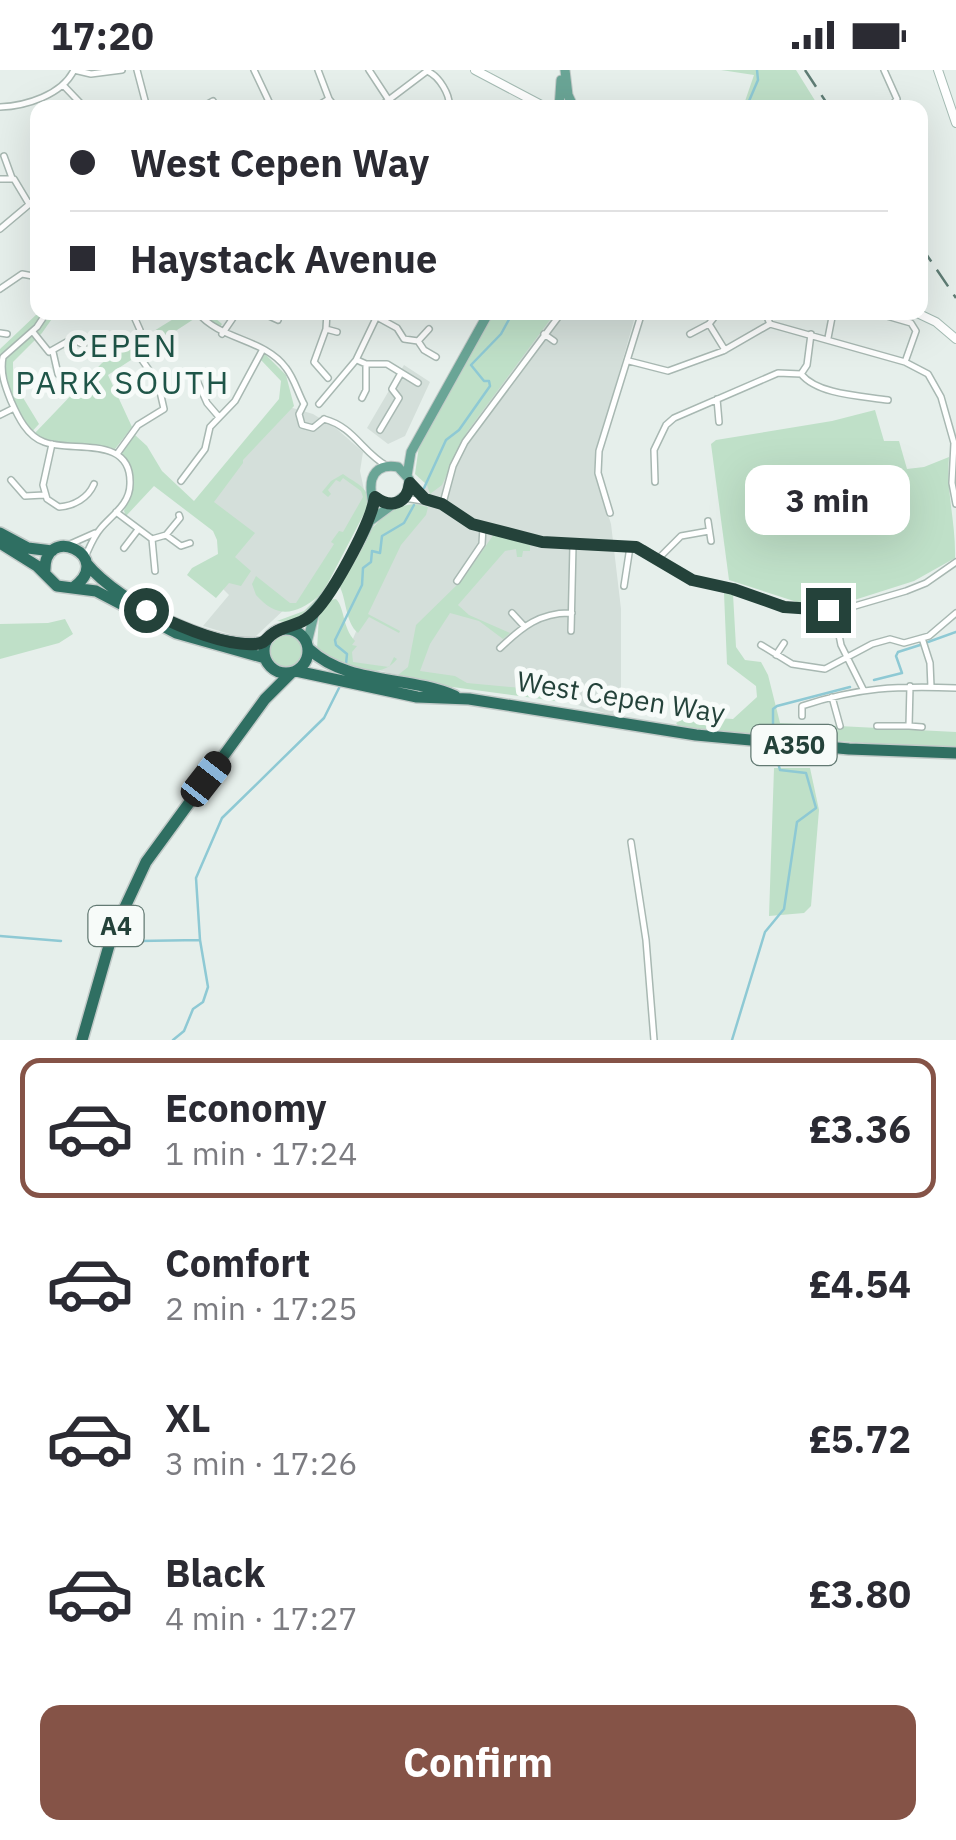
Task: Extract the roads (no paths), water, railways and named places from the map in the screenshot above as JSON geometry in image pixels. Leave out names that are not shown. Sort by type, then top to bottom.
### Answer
[{"type":"highway","points":[[0,532],[28,548],[77,549],[116,592],[170,621],[233,641],[266,642]]},
{"type":"highway","points":[[0,544],[57,586],[100,592],[176,633],[267,662],[279,672],[294,672],[306,663],[308,646],[299,633],[286,628],[272,634],[266,642],[267,662]]},
{"type":"highway","points":[[45,574],[45,562],[52,551]]},
{"type":"highway","points":[[74,587],[86,575],[86,561]]},
{"type":"highway","name":"West Cepen Way","points":[[308,646],[326,662],[346,670],[439,689],[458,697]]},
{"type":"highway","name":"A4","points":[[265,700],[272,680],[267,662]]},
{"type":"highway","name":"A4","points":[[82,1040],[112,935],[136,880],[172,824],[265,700],[294,672]]},
{"type":"highway","name":"West Cepen Way","points":[[294,672],[431,699],[458,697],[731,739],[956,753]]},
{"type":"main road","points":[[475,70],[529,100]]},
{"type":"main road","points":[[560,100],[563,70]]},
{"type":"main road","points":[[563,70],[570,100]]},
{"type":"main road","points":[[938,70],[956,123]]},
{"type":"main road","points":[[928,318],[956,340]]},
{"type":"main road","points":[[308,646],[315,612],[370,521],[375,497],[371,486],[376,473],[410,452],[484,320]]},
{"type":"main road","points":[[370,521],[404,498],[410,452]]},
{"type":"main road","points":[[391,466],[409,480]]},
{"type":"main road","points":[[375,497],[392,505]]},
{"type":"main road","points":[[286,628],[315,612]]},
{"type":"street","points":[[0,106],[54,92],[64,86],[74,70],[90,74],[122,70]]},
{"type":"street","points":[[136,70],[145,100]]},
{"type":"street","points":[[254,70],[268,100]]},
{"type":"street","points":[[318,70],[329,100]]},
{"type":"street","points":[[884,70],[896,100]]},
{"type":"street","points":[[371,71],[388,100],[431,71],[448,100]]},
{"type":"street","points":[[64,86],[77,100]]},
{"type":"street","points":[[0,229],[29,204],[12,178],[4,156]]},
{"type":"street","points":[[0,179],[12,178]]},
{"type":"street","points":[[0,289],[22,274],[30,276]]},
{"type":"street","points":[[41,320],[8,350],[1,366],[14,408],[28,432],[52,444],[96,447],[116,455],[130,484],[126,501],[98,532],[86,561]]},
{"type":"street","points":[[136,320],[140,330]]},
{"type":"street","points":[[206,320],[222,334],[263,350],[284,365],[304,404]]},
{"type":"street","points":[[222,334],[232,320]]},
{"type":"street","points":[[324,378],[314,358],[327,320]]},
{"type":"street","points":[[304,404],[319,404],[356,360],[376,320]]},
{"type":"street","points":[[385,320],[404,338],[418,341],[436,357]]},
{"type":"street","points":[[442,504],[453,466],[466,442],[555,320]]},
{"type":"street","points":[[610,513],[598,474],[599,452],[640,320]]},
{"type":"street","points":[[690,334],[713,320]]},
{"type":"street","points":[[768,320],[770,324]]},
{"type":"street","points":[[828,338],[831,320]]},
{"type":"street","points":[[901,320],[912,323],[916,331],[905,362]]},
{"type":"street","points":[[710,324],[725,350]]},
{"type":"street","points":[[628,361],[668,370],[725,350],[764,324],[770,324],[905,362],[928,374],[941,397],[954,443],[956,504]]},
{"type":"street","points":[[326,330],[337,332]]},
{"type":"street","points":[[418,341],[429,330]]},
{"type":"street","points":[[32,332],[44,350],[52,352],[72,339],[84,345]]},
{"type":"street","points":[[544,334],[554,340]]},
{"type":"street","points":[[801,374],[811,334]]},
{"type":"street","points":[[180,481],[206,448],[209,430],[236,401],[263,350]]},
{"type":"street","points":[[52,352],[58,374],[72,385]]},
{"type":"street","points":[[116,455],[138,425],[166,412],[157,380],[142,360]]},
{"type":"street","points":[[356,360],[387,364],[418,382]]},
{"type":"street","points":[[362,398],[366,390],[366,364]]},
{"type":"street","points":[[380,430],[398,398],[392,389],[402,373]]},
{"type":"street","points":[[656,482],[654,450],[666,425],[778,373],[801,374],[810,383],[826,388],[888,400]]},
{"type":"street","points":[[199,379],[206,403],[219,417]]},
{"type":"street","points":[[717,400],[720,422]]},
{"type":"street","points":[[304,404],[298,417],[305,426],[316,428],[324,420],[319,404]]},
{"type":"street","points":[[0,415],[14,408]]},
{"type":"street","points":[[324,420],[348,430],[373,457],[391,466]]},
{"type":"street","points":[[44,495],[52,444]]},
{"type":"street","points":[[373,457],[376,473]]},
{"type":"street","points":[[11,480],[25,496],[44,495]]},
{"type":"street","points":[[409,480],[425,499]]},
{"type":"street","points":[[44,495],[52,504],[64,507],[82,500],[94,484]]},
{"type":"street","points":[[404,498],[442,504],[458,517],[484,527],[542,542],[644,549],[692,580],[784,607],[834,610],[917,588],[956,562]]},
{"type":"street","points":[[116,512],[152,539],[166,535],[181,517]]},
{"type":"street","points":[[708,521],[710,541]]},
{"type":"street","points":[[456,581],[482,544],[484,527]]},
{"type":"street","points":[[124,548],[137,530]]},
{"type":"street","points":[[542,530],[542,542]]},
{"type":"street","points":[[658,560],[681,536],[709,530]]},
{"type":"street","points":[[66,546],[98,532]]},
{"type":"street","points":[[166,535],[180,546],[190,542]]},
{"type":"street","points":[[152,539],[155,571]]},
{"type":"street","points":[[571,631],[573,545]]},
{"type":"street","points":[[624,586],[630,547]]},
{"type":"street","points":[[834,610],[838,635],[863,689]]},
{"type":"street","points":[[500,648],[524,626],[548,614],[572,612]]},
{"type":"street","points":[[512,613],[524,626]]},
{"type":"street","points":[[761,645],[792,664],[825,670],[888,639],[900,644],[922,638],[938,631],[956,613]]},
{"type":"street","points":[[922,638],[930,662],[931,687]]},
{"type":"street","points":[[776,655],[784,644]]},
{"type":"street","points":[[909,726],[910,686]]},
{"type":"street","points":[[802,716],[802,706],[863,689],[956,688]]},
{"type":"street","points":[[832,697],[840,726]]},
{"type":"street","points":[[878,726],[922,728]]},
{"type":"street","points":[[632,842],[646,940],[654,1040]]},
{"type":"waterway","points":[[749,100],[758,80],[757,70]]},
{"type":"waterway","points":[[424,488],[446,440],[459,430],[490,386],[471,365],[501,334],[509,320]]},
{"type":"waterway","points":[[346,664],[347,654],[335,640],[362,585],[363,568],[371,562],[372,551],[380,553],[382,536],[404,523],[414,505]]},
{"type":"waterway","points":[[928,642],[956,632]]},
{"type":"waterway","points":[[874,680],[902,673],[898,652],[920,645]]},
{"type":"waterway","points":[[139,941],[200,940],[196,878],[222,818],[324,718],[340,686]]},
{"type":"waterway","points":[[773,725],[773,709],[777,706],[850,687]]},
{"type":"waterway","points":[[732,1040],[765,932],[784,909],[797,822],[816,808],[806,773],[780,770],[778,763]]},
{"type":"waterway","points":[[0,936],[61,941]]},
{"type":"waterway","points":[[173,1040],[184,1031],[208,987],[200,940]]},
{"type":"railway","points":[[805,70],[825,100]]},
{"type":"railway","points":[[928,257],[956,298]]},
{"type":"district","name":"CEPEN PARK SOUTH","points":[[123,364]]}]
